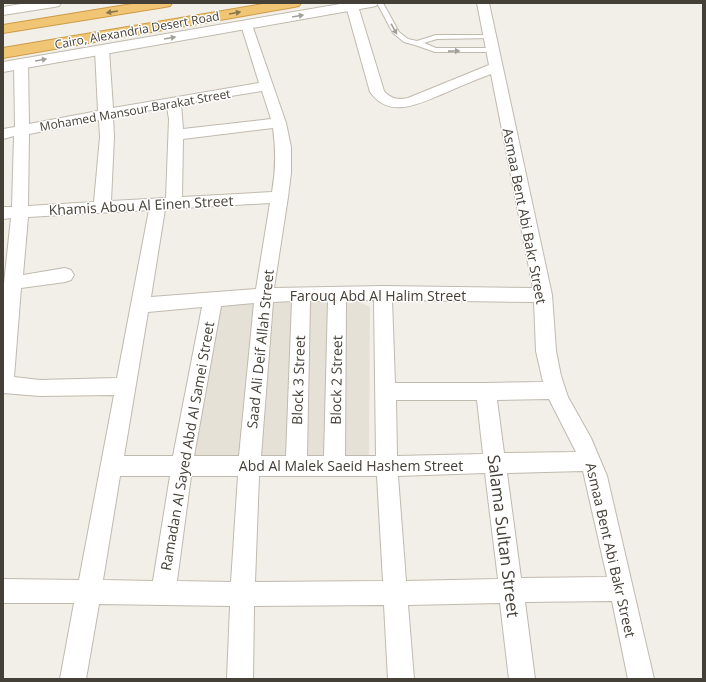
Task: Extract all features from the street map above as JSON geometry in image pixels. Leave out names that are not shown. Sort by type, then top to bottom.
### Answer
[{"type":"highway","name":"Cairo, Alexandria Desert Road","points":[[3,29],[163,3]]},
{"type":"highway","name":"Cairo, Alexandria Desert Road","points":[[3,53],[294,3]]},
{"type":"street","points":[[10,8],[54,3]]},
{"type":"street","points":[[3,67],[371,3]]},
{"type":"street","name":"Asmaa Bent Abi Bakr Street","points":[[483,3],[543,295],[546,350],[555,390],[582,440],[591,461],[641,679]]},
{"type":"street","points":[[352,6],[377,92],[384,100],[399,104],[413,101],[492,51]]},
{"type":"street","name":"Saad Ali Deif Allah Street","points":[[240,679],[242,594],[249,466],[264,296],[280,196],[283,147],[279,123],[247,25]]},
{"type":"street","points":[[102,50],[107,114],[106,159],[102,208]]},
{"type":"street","points":[[21,64],[22,130],[20,212],[3,385],[40,388],[125,386]]},
{"type":"street","name":"Mohamed Mansour Barakat Street","points":[[3,134],[174,101],[267,86]]},
{"type":"street","points":[[73,679],[90,591],[125,386],[142,305],[166,204],[176,135],[174,101]]},
{"type":"street","points":[[176,135],[279,123]]},
{"type":"street","name":"Khamis Abou Al Einen Street","points":[[3,213],[280,196]]},
{"type":"street","points":[[13,283],[66,275]]},
{"type":"street","points":[[383,293],[387,466],[401,679]]},
{"type":"street","name":"Farouq Abd Al Halim Street","points":[[142,305],[264,296],[337,294],[383,293],[543,295]]},
{"type":"street","name":"Block 2 Street","points":[[334,466],[337,294]]},
{"type":"street","name":"Block 3 Street","points":[[296,466],[301,295]]},
{"type":"street","name":"Ramadan Al Sayed Abd Al Samei Street","points":[[163,592],[182,466],[212,299]]},
{"type":"street","points":[[385,391],[486,392],[555,390]]},
{"type":"street","name":"Salama Sultan Street","points":[[486,392],[522,679]]},
{"type":"street","name":"Abd Al Malek Saeid Hashem Street","points":[[112,466],[387,466],[591,461]]},
{"type":"street","points":[[3,592],[90,591],[242,594],[395,594],[511,590],[620,589]]},
{"type":"lane","points":[[380,3],[398,36],[406,41],[417,43],[435,50],[492,51]]},
{"type":"lane","points":[[417,43],[436,37],[492,51]]},
{"type":"shaded area","points":[[290,300],[360,302],[370,307],[369,457],[190,457],[216,304]]}]
